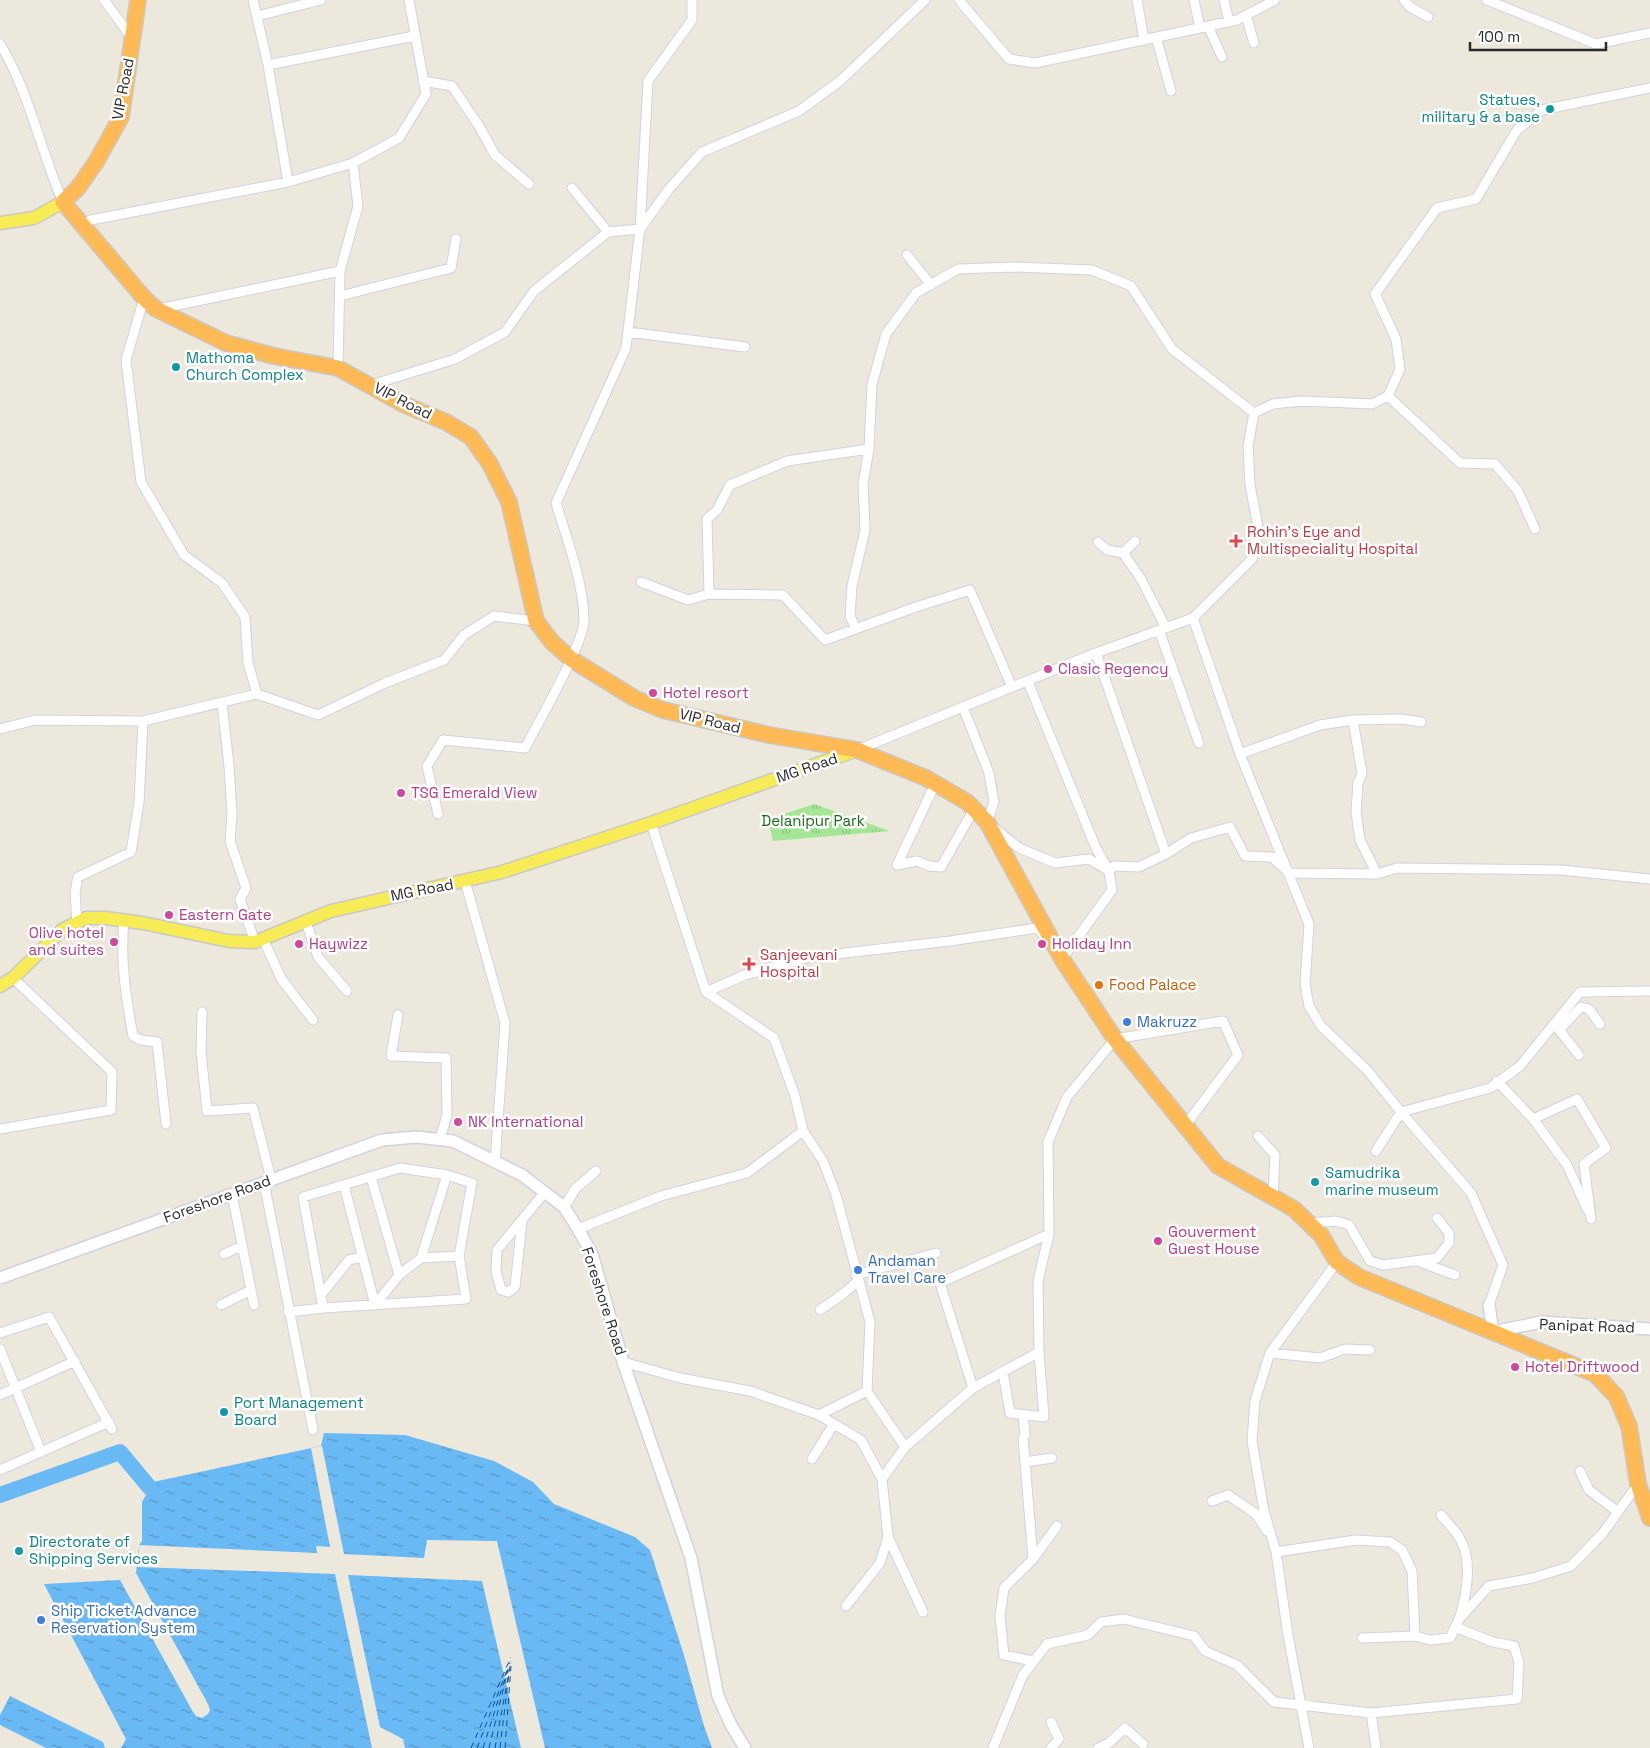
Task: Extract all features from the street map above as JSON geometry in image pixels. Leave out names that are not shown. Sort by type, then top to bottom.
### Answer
[{"type":"highway","name":"VIP Road","points":[[138,0],[121,118],[96,162],[78,188],[63,202],[144,298],[156,310],[226,343],[274,356],[338,368],[372,384],[403,404],[446,422],[471,438],[490,464],[509,502],[536,621],[552,642],[571,659],[634,698],[662,710],[769,735],[857,750],[936,784],[967,802],[987,822],[1062,959],[1115,1039],[1218,1166],[1294,1209],[1320,1235],[1337,1262]]},
{"type":"highway","points":[[1337,1262],[1359,1277],[1595,1374],[1616,1396],[1629,1426],[1638,1484],[1650,1518]]},
{"type":"main road","points":[[0,223],[34,218],[63,202]]},
{"type":"main road","name":"MG Road","points":[[0,986],[13,978],[62,930],[86,918],[124,921],[229,941],[259,941],[340,909],[502,872],[651,823],[857,750]]},
{"type":"main road","name":"Foreshore Road","points":[[0,1278],[382,1140],[416,1136],[453,1141],[522,1175],[564,1206],[592,1254],[623,1362],[691,1558],[718,1696],[731,1726],[746,1748]]},
{"type":"main road","points":[[1489,1305],[1493,1332]]},
{"type":"main road","name":"Panipat Road","points":[[1493,1332],[1542,1322],[1650,1329]]},
{"type":"street","points":[[104,0],[132,38]]},
{"type":"street","points":[[253,0],[268,65],[288,182]]},
{"type":"street","points":[[257,16],[321,0]]},
{"type":"street","points":[[82,225],[91,220],[288,182],[353,164],[399,138],[426,94],[409,0]]},
{"type":"street","points":[[438,814],[427,766],[443,740],[525,748],[571,659],[585,621],[580,588],[556,503],[626,348],[640,229],[648,81],[692,20],[692,0]]},
{"type":"street","points":[[372,384],[455,359],[505,332],[534,291],[608,232],[640,229],[668,189],[702,152],[799,111],[840,81],[925,0]]},
{"type":"street","points":[[959,0],[1009,59],[1035,64],[1229,22],[1275,0]]},
{"type":"street","points":[[1137,0],[1144,40]]},
{"type":"street","points":[[1194,0],[1204,27],[1222,57]]},
{"type":"street","points":[[1224,0],[1229,22]]},
{"type":"street","points":[[1404,0],[1410,7],[1428,17]]},
{"type":"street","points":[[1487,0],[1596,44],[1650,33]]},
{"type":"street","points":[[1246,15],[1254,43]]},
{"type":"street","points":[[268,65],[414,36]]},
{"type":"street","points":[[1156,37],[1171,91]]},
{"type":"street","points":[[0,44],[32,113],[52,178],[63,202]]},
{"type":"street","points":[[423,81],[452,86],[479,126],[495,155],[530,184]]},
{"type":"street","points":[[1254,413],[1273,404],[1301,401],[1372,404],[1388,396],[1400,370],[1396,339],[1375,294],[1437,208],[1476,199],[1517,130],[1542,110],[1650,88]]},
{"type":"street","points":[[338,368],[340,271],[358,206],[353,164]]},
{"type":"street","points":[[572,188],[608,232]]},
{"type":"street","points":[[340,296],[451,268],[456,239]]},
{"type":"street","points":[[907,255],[930,285]]},
{"type":"street","points":[[856,629],[850,616],[852,586],[866,530],[863,484],[869,449],[872,384],[886,334],[916,293],[958,269],[1014,267],[1092,270],[1131,286],[1172,349],[1254,413]]},
{"type":"street","points":[[156,310],[340,271]]},
{"type":"street","points":[[144,298],[126,360],[141,482],[184,555],[222,583],[245,616],[248,664],[257,694]]},
{"type":"street","points":[[628,332],[745,347]]},
{"type":"street","points":[[1388,396],[1460,463],[1495,464],[1518,491],[1535,529]]},
{"type":"street","points":[[857,750],[1096,653],[1193,618],[1252,558],[1258,527],[1250,485],[1248,446],[1254,413]]},
{"type":"street","points":[[709,594],[707,518],[717,510],[730,485],[787,460],[869,449]]},
{"type":"street","points":[[1123,553],[1135,541]]},
{"type":"street","points":[[1098,542],[1107,550],[1123,553],[1141,579],[1162,629],[1199,743]]},
{"type":"street","points":[[641,582],[688,600],[709,594],[783,595],[825,640],[970,590],[1012,686]]},
{"type":"street","points":[[0,729],[35,720],[143,721],[257,694],[318,715],[385,683],[444,660],[464,635],[494,616],[536,621]]},
{"type":"street","points":[[1193,618],[1240,754],[1309,924],[1305,984],[1309,1006],[1321,1026],[1367,1070],[1470,1193],[1503,1265],[1489,1305]]},
{"type":"street","points":[[1096,653],[1166,854]]},
{"type":"street","points":[[706,992],[745,975],[810,957],[950,941],[1037,928],[1062,959],[1112,890],[1109,871],[1096,848],[1028,682]]},
{"type":"street","points":[[222,703],[232,815],[230,841],[246,888],[240,899],[259,941],[282,980],[313,1020]]},
{"type":"street","points":[[963,707],[988,773],[994,802],[987,822],[1019,848],[1055,863],[1090,859],[1109,871]]},
{"type":"street","points":[[1240,754],[1320,725],[1353,720],[1402,719],[1421,722]]},
{"type":"street","points":[[1353,720],[1362,773],[1358,783],[1356,812],[1360,840],[1377,874]]},
{"type":"street","points":[[77,923],[74,892],[78,877],[131,852],[139,803],[143,721]]},
{"type":"street","points":[[936,784],[896,865],[917,861],[930,866],[941,867],[974,809]]},
{"type":"street","points":[[651,823],[706,992],[774,1038],[795,1096],[804,1131],[823,1161],[836,1195],[870,1322],[867,1391],[905,1447]]},
{"type":"street","points":[[1109,871],[1114,866],[1139,867],[1166,854],[1191,838],[1230,827],[1245,856],[1272,858],[1289,872],[1377,874],[1397,868],[1561,870],[1650,879]]},
{"type":"street","points":[[465,881],[504,1023],[495,1162]]},
{"type":"street","points":[[124,921],[121,946],[122,971],[133,1036],[141,1040],[157,1042],[166,1124]]},
{"type":"street","points":[[306,922],[318,957],[347,991]]},
{"type":"street","points":[[0,1128],[111,1110],[112,1072],[13,978]]},
{"type":"street","points":[[1557,1027],[1580,992],[1650,991]]},
{"type":"street","points":[[1376,1151],[1401,1112],[1490,1088],[1497,1081],[1520,1066],[1557,1027],[1581,1007],[1588,1009],[1600,1024]]},
{"type":"street","points":[[202,1012],[201,1052],[207,1111],[253,1108],[268,1180],[288,1312],[313,1430]]},
{"type":"street","points":[[398,1015],[391,1056],[446,1058],[447,1115],[440,1139]]},
{"type":"street","points":[[1003,1372],[1010,1413],[1044,1417],[1039,1352],[1038,1281],[1049,1234],[1048,1142],[1067,1097],[1115,1039],[1223,1021],[1238,1055],[1185,1126]]},
{"type":"street","points":[[1557,1027],[1579,1055]]},
{"type":"street","points":[[1497,1081],[1533,1119],[1567,1165],[1591,1218],[1584,1164],[1606,1148],[1577,1100],[1533,1119]]},
{"type":"street","points":[[578,1229],[662,1196],[747,1173],[804,1131]]},
{"type":"street","points":[[1258,1136],[1275,1154],[1273,1198]]},
{"type":"street","points":[[288,1312],[466,1299],[459,1256],[472,1183],[447,1175],[400,1168],[303,1197],[323,1308]]},
{"type":"street","points":[[564,1206],[576,1188],[596,1171]]},
{"type":"street","points":[[421,1258],[447,1175]]},
{"type":"street","points":[[370,1177],[399,1275]]},
{"type":"street","points":[[344,1185],[375,1305]]},
{"type":"street","points":[[522,1221],[515,1287],[508,1292],[501,1290],[496,1272],[497,1250],[545,1192]]},
{"type":"street","points":[[232,1194],[254,1305]]},
{"type":"street","points":[[1308,1223],[1336,1221],[1348,1224],[1370,1261],[1383,1265],[1437,1258],[1448,1244],[1449,1233],[1437,1218]]},
{"type":"street","points":[[973,1388],[940,1283],[1049,1234]]},
{"type":"street","points":[[224,1254],[242,1246]]},
{"type":"street","points":[[857,1278],[936,1253]]},
{"type":"street","points":[[375,1305],[399,1275],[421,1258],[459,1256]]},
{"type":"street","points":[[320,1295],[349,1260],[363,1258]]},
{"type":"street","points":[[1309,1748],[1276,1552],[1264,1511],[1252,1441],[1255,1401],[1270,1353],[1337,1262]]},
{"type":"street","points":[[1417,1262],[1455,1275]]},
{"type":"street","points":[[820,1310],[836,1297],[853,1288],[857,1278]]},
{"type":"street","points":[[221,1305],[251,1290]]},
{"type":"street","points":[[0,1333],[49,1317],[110,1425],[0,1470]]},
{"type":"street","points":[[0,1349],[41,1452]]},
{"type":"street","points":[[1270,1353],[1320,1358],[1345,1349],[1370,1350]]},
{"type":"street","points":[[882,1478],[905,1447],[973,1388],[1039,1352]]},
{"type":"street","points":[[0,1395],[75,1362]]},
{"type":"street","points":[[623,1362],[680,1378],[750,1391],[819,1415],[861,1440],[882,1478],[888,1537],[923,1612]]},
{"type":"street","points":[[819,1415],[867,1391]]},
{"type":"street","points":[[1024,1415],[1025,1462],[1033,1559]]},
{"type":"street","points":[[812,1459],[834,1424]]},
{"type":"street","points":[[1025,1462],[1052,1458]]},
{"type":"street","points":[[1580,1471],[1589,1490],[1618,1512]]},
{"type":"street","points":[[1457,1623],[1490,1586],[1533,1578],[1571,1566],[1603,1533],[1638,1484]]},
{"type":"street","points":[[1212,1501],[1228,1495],[1256,1514],[1272,1540]]},
{"type":"street","points":[[1362,1638],[1416,1636],[1430,1640],[1450,1638],[1467,1595],[1466,1556],[1460,1538],[1441,1515]]},
{"type":"street","points":[[1033,1661],[1004,1655],[1000,1616],[1004,1588],[1033,1559],[1057,1526]]},
{"type":"street","points":[[846,1606],[880,1563],[888,1537]]},
{"type":"street","points":[[1276,1552],[1356,1540],[1390,1542],[1402,1550],[1412,1571],[1416,1636]]},
{"type":"street","points":[[993,1748],[1023,1674],[1047,1644],[1088,1635],[1101,1622],[1124,1619],[1194,1636],[1205,1651],[1237,1665],[1274,1702],[1371,1713],[1518,1699],[1519,1664],[1514,1646],[1493,1642],[1457,1623]]},
{"type":"street","points":[[1371,1713],[1376,1748]]},
{"type":"street","points":[[1051,1748],[1058,1739],[1052,1722]]},
{"type":"street","points":[[1098,1748],[1109,1743],[1125,1728],[1143,1744]]},
{"type":"green space","name":"Delanipur Park","points":[[814,804],[890,831],[773,841],[768,819]]},
{"type":"water","points":[[324,1433],[405,1435],[494,1461],[533,1482],[554,1504],[635,1537],[650,1550],[712,1748],[121,1748],[126,1739],[44,1584],[120,1580],[136,1573],[139,1545],[142,1541],[142,1502],[153,1482],[321,1446]]},
{"type":"water","points":[[10,1696],[103,1742],[105,1748],[46,1748],[0,1725],[0,1715]]},
{"type":"pier","points":[[322,1446],[344,1554],[424,1558],[427,1540],[497,1541],[545,1748],[521,1748],[482,1581],[348,1575],[380,1727],[403,1739],[405,1748],[372,1748],[335,1574],[138,1567],[139,1545],[317,1553],[316,1546],[330,1547],[311,1448]]},
{"type":"pier","points":[[136,1573],[208,1704],[210,1710],[202,1718],[196,1716],[193,1712],[120,1580]]},
{"type":"waterway","points":[[0,1495],[120,1452],[150,1488]]},
{"type":"ferry route","points":[[471,1748],[511,1657]]},
{"type":"ferry route","points":[[495,1748],[511,1661]]},
{"type":"ferry route","points":[[483,1748],[510,1663]]},
{"type":"ferry route","points":[[505,1748],[511,1666]]},
{"type":"ferry route","points":[[477,1748],[507,1670]]},
{"type":"ferry route","points":[[489,1748],[508,1670]]},
{"type":"ferry route","points":[[500,1748],[509,1673]]},
{"type":"place","name":"Statues, military & a base","points":[[1550,109]]},
{"type":"place","name":"Mathoma Church Complex","points":[[176,367]]},
{"type":"place","name":"Rohin's Eye and Multispeciality Hospital","points":[[1236,541]]},
{"type":"place","name":"Clasic Regency","points":[[1048,669]]},
{"type":"place","name":"Hotel resort","points":[[653,693]]},
{"type":"place","name":"TSG Emerald View","points":[[401,793]]},
{"type":"place","name":"Eastern Gate","points":[[169,915]]},
{"type":"place","name":"Olive hotel and suites","points":[[114,942]]},
{"type":"place","name":"Haywizz","points":[[299,944]]},
{"type":"place","name":"Holiday Inn","points":[[1042,944]]},
{"type":"place","name":"Sanjeevani Hospital","points":[[749,964]]},
{"type":"place","name":"Food Palace","points":[[1099,985]]},
{"type":"place","name":"Makruzz","points":[[1127,1022]]},
{"type":"place","name":"NK International","points":[[458,1122]]},
{"type":"place","name":"Samudrika marine museum","points":[[1315,1182]]},
{"type":"place","name":"Gouverment Guest House","points":[[1158,1241]]},
{"type":"place","name":"Andaman Travel Care","points":[[858,1270]]},
{"type":"place","name":"Hotel Driftwood","points":[[1515,1367]]},
{"type":"place","name":"Port Management Board","points":[[224,1412]]},
{"type":"place","name":"Directorate of Shipping Services","points":[[19,1551]]},
{"type":"place","name":"Ship Ticket Advance Reservation System","points":[[41,1620]]}]
